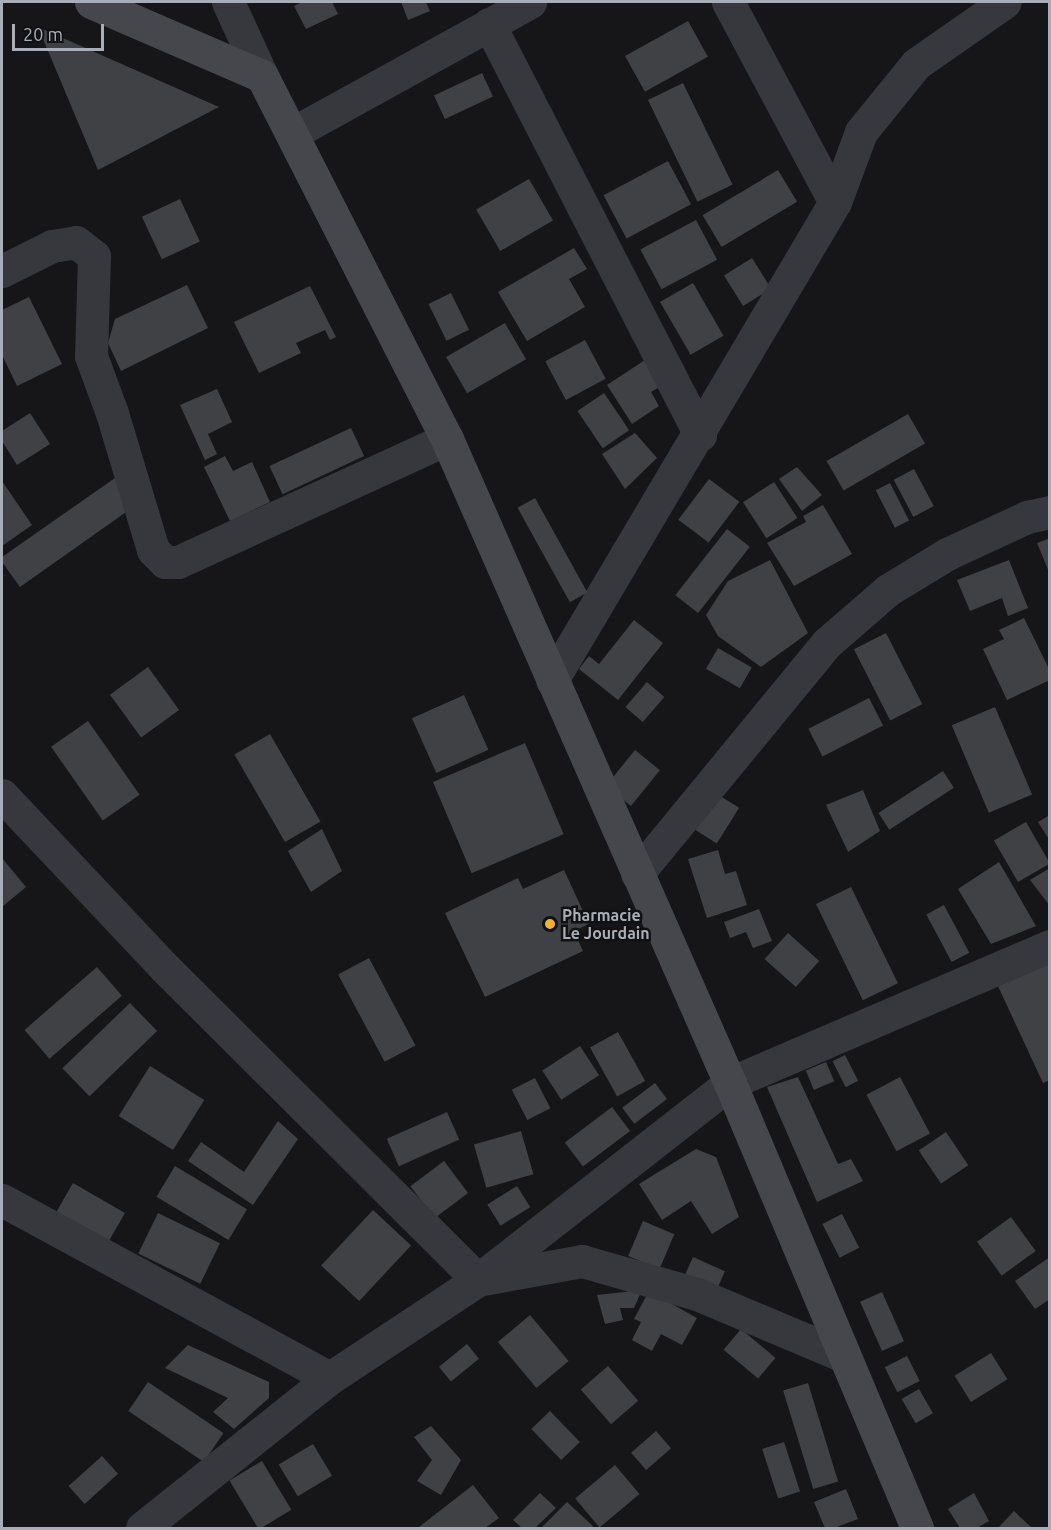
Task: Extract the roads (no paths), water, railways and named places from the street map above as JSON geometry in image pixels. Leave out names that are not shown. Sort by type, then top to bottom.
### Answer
[{"type":"main road","points":[[91,2],[262,76],[293,133],[447,439],[730,1083],[917,1528]]},
{"type":"street","points":[[228,2],[262,76]]},
{"type":"street","points":[[293,133],[530,2]]},
{"type":"street","points":[[728,2],[836,202]]},
{"type":"street","points":[[552,680],[700,435],[836,202],[861,132],[916,64],[1005,2]]},
{"type":"street","points":[[489,24],[700,435]]},
{"type":"street","points":[[2,271],[52,246],[76,242],[94,255],[91,356],[112,413],[153,550],[165,562],[178,562],[447,439]]},
{"type":"street","points":[[637,874],[827,643],[888,590],[948,554],[1027,517],[1050,512]]},
{"type":"street","points":[[2,795],[165,968],[478,1280]]},
{"type":"street","points":[[142,1528],[330,1378],[478,1280],[730,1083],[1050,946]]},
{"type":"street","points":[[2,1200],[330,1378]]},
{"type":"street","points":[[478,1280],[582,1261],[696,1294],[844,1356]]},
{"type":"place","name":"Pharmacie Le Jourdain","points":[[550,924]]}]
